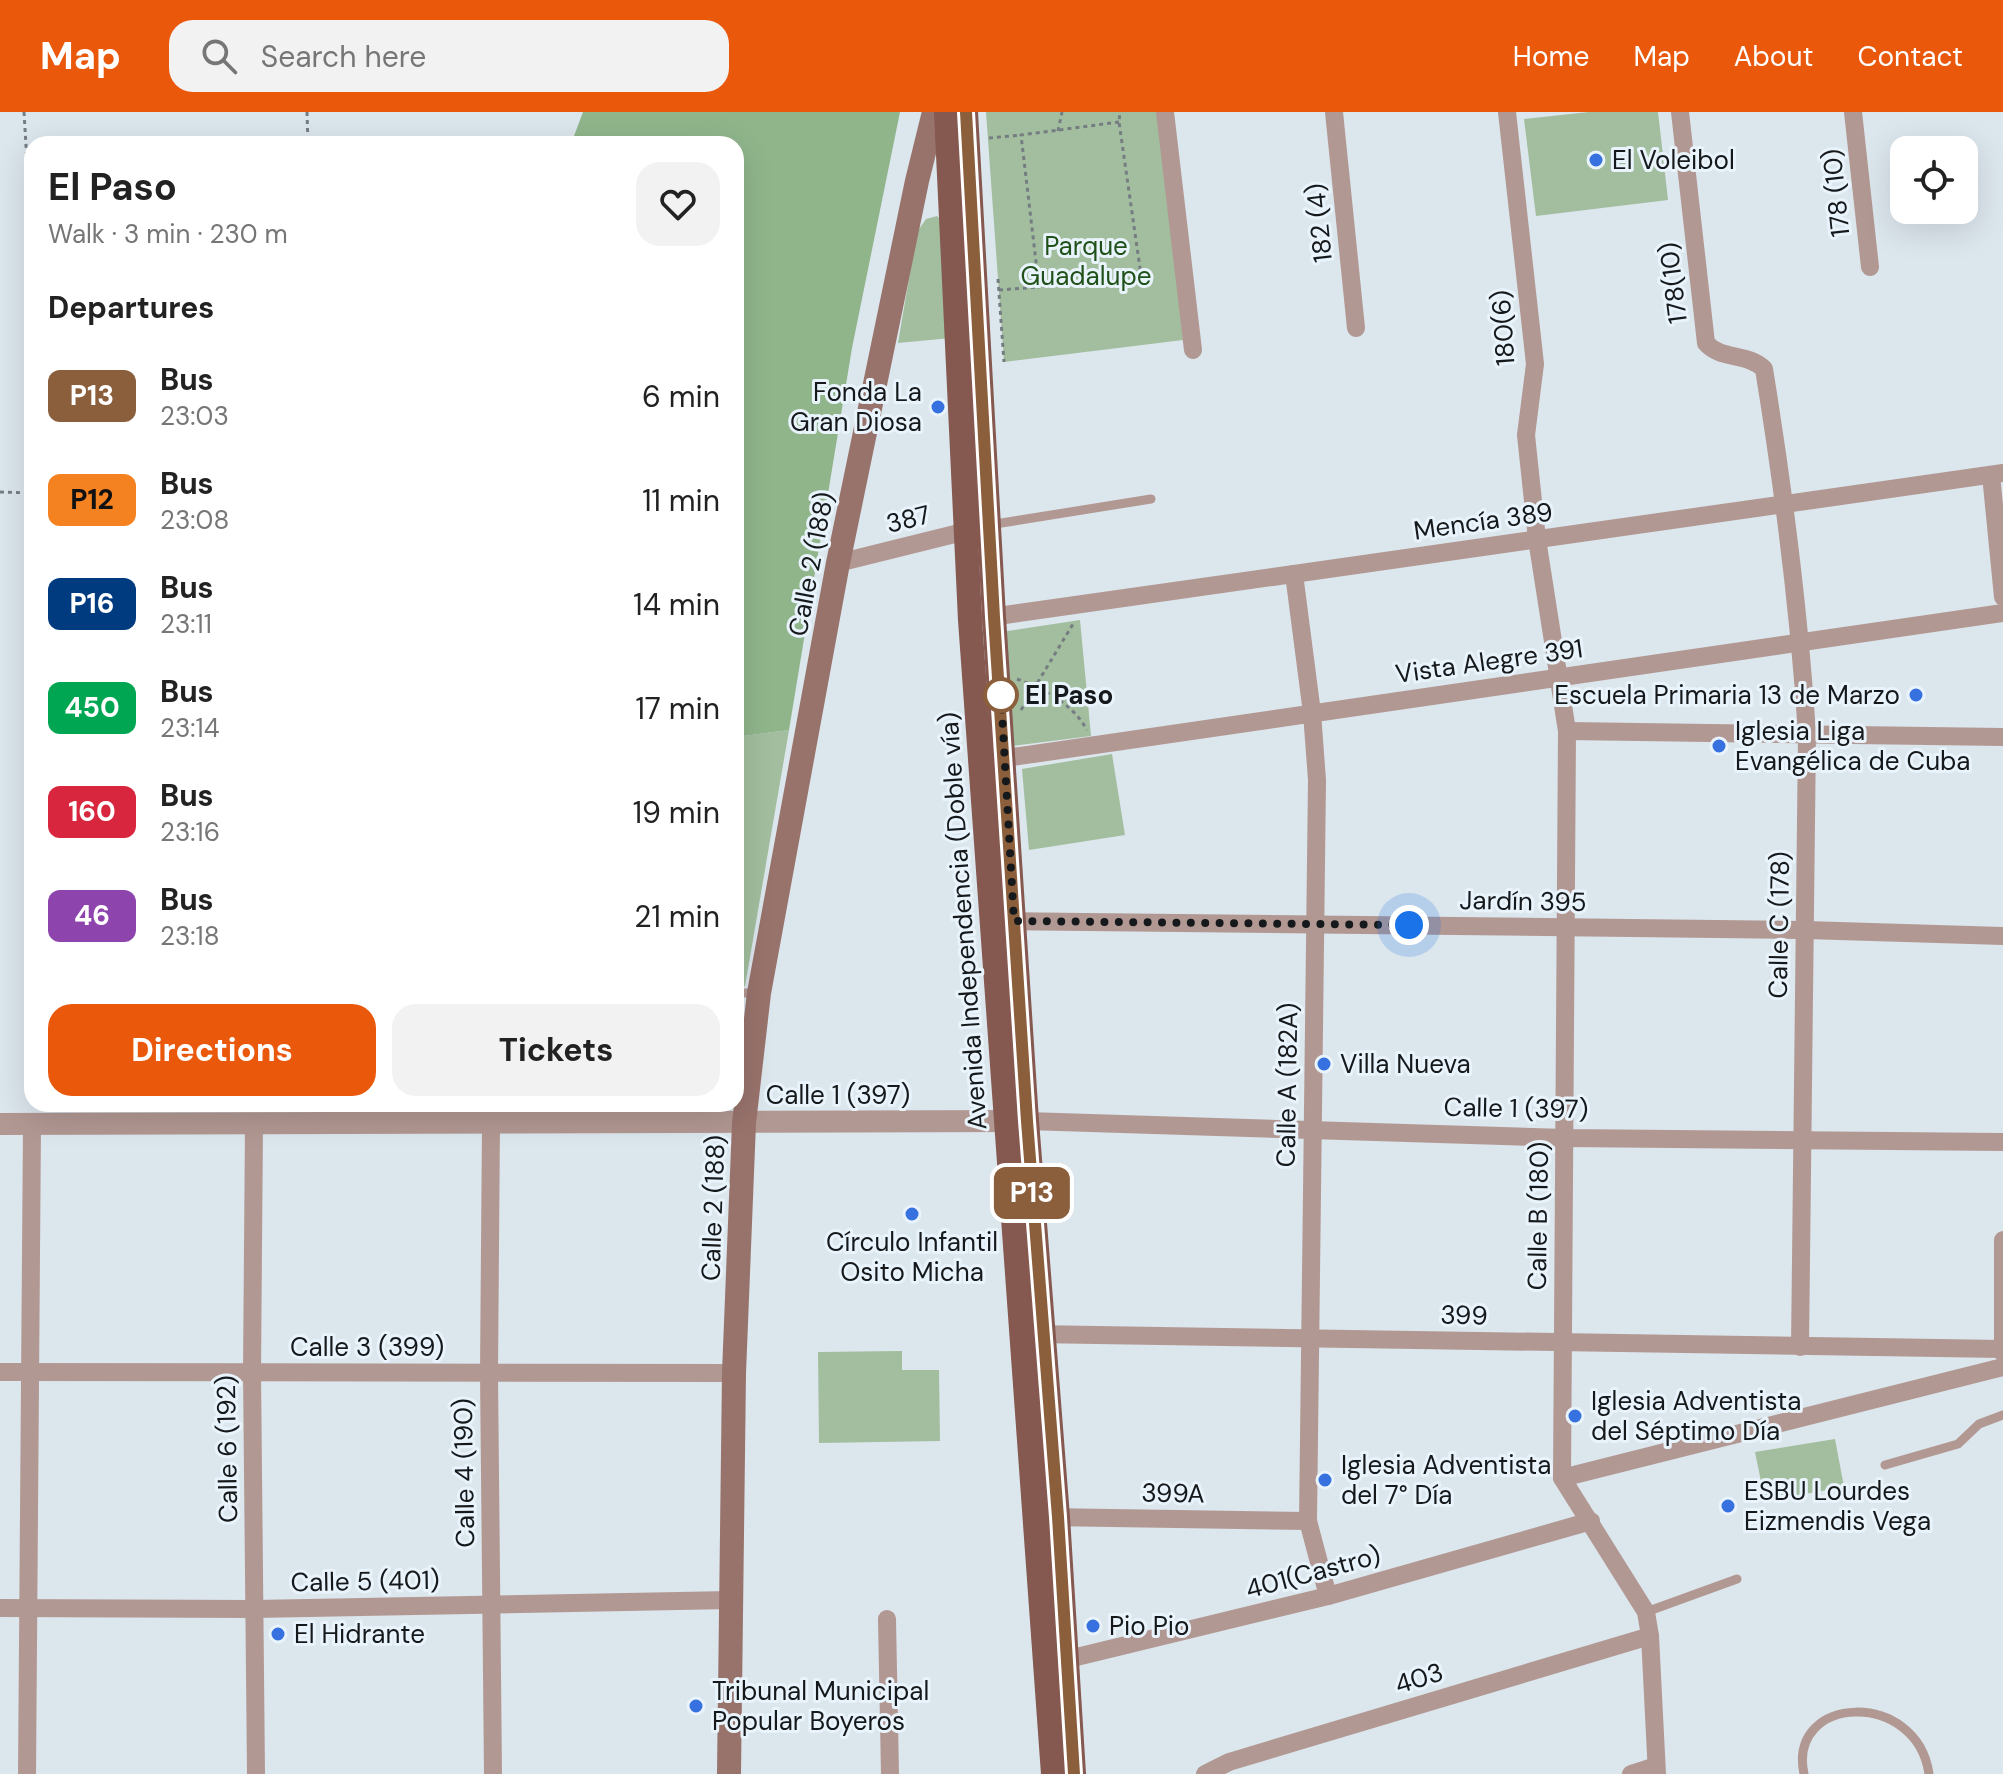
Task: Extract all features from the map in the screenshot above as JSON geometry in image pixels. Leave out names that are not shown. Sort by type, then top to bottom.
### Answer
[{"type":"main road","name":"Calle 2 (188)","points":[[729,1774],[734,1373],[747,993],[934,112]]},
{"type":"main road","name":"Avenida Independencia (Doble vía)","points":[[946,112],[970,620],[994,760]]},
{"type":"main road","name":"Avenida Independencia (Doble vía)","points":[[966,112],[998,666],[994,760],[1016,1121],[1056,1662],[1053,1774]]},
{"type":"main road","name":"Avenida Independencia (Doble vía)","points":[[1056,1662],[1074,1774]]},
{"type":"street","points":[[1165,112],[1193,350]]},
{"type":"street","name":"182 (4)","points":[[1334,112],[1356,328]]},
{"type":"street","name":"180(6)","points":[[1507,112],[1535,364],[1526,435],[1537,539]]},
{"type":"street","name":"178(10)","points":[[1680,112],[1706,343],[1712,350],[1757,363],[1764,369],[1786,504]]},
{"type":"street","name":"178 (10)","points":[[1853,112],[1870,267]]},
{"type":"street","points":[[1997,474],[2003,597]]},
{"type":"street","name":"Mencía 389","points":[[970,620],[1997,474]]},
{"type":"street","name":"Calle C (178)","points":[[1786,504],[1807,734],[1800,1347]]},
{"type":"street","name":"387","points":[[838,563],[989,525]]},
{"type":"street","name":"Calle B (180)","points":[[1537,539],[1567,731],[1562,1478]]},
{"type":"street","name":"Calle A (182A)","points":[[1294,574],[1312,713],[1317,780],[1308,1521],[1328,1596]]},
{"type":"street","name":"Vista Alegre 391","points":[[994,760],[2003,613]]},
{"type":"street","points":[[1567,731],[2003,737]]},
{"type":"street","name":"Jardín 395","points":[[1004,921],[1806,930],[2003,936]]},
{"type":"street","name":"Calle 1 (397)","points":[[0,1124],[254,1124],[331,1114],[491,1123],[1016,1121],[1565,1138],[2003,1142]]},
{"type":"street","name":"Calle 4 (190)","points":[[491,1123],[489,1373],[493,1774]]},
{"type":"street","points":[[27,1774],[32,1124]]},
{"type":"street","name":"Calle 6 (192)","points":[[254,1124],[252,1372],[256,1774]]},
{"type":"street","points":[[2002,1351],[2003,1240]]},
{"type":"street","name":"399","points":[[1032,1334],[2002,1351]]},
{"type":"street","points":[[1631,1774],[1657,1770],[1646,1612],[1562,1478],[2003,1367]]},
{"type":"street","name":"Calle 3 (399)","points":[[0,1372],[734,1373]]},
{"type":"street","name":"399A","points":[[1047,1517],[1308,1521]]},
{"type":"street","name":"401(Castro)","points":[[1056,1662],[1328,1596],[1591,1521]]},
{"type":"street","name":"Calle 5 (401)","points":[[0,1608],[254,1609],[731,1600]]},
{"type":"street","points":[[887,1619],[890,1774]]},
{"type":"street","name":"403","points":[[1205,1774],[1229,1762],[1650,1636]]},
{"type":"lane","points":[[989,525],[1151,499]]},
{"type":"lane","points":[[1885,1465],[1958,1444],[1979,1424],[2003,1415]]},
{"type":"lane","points":[[1646,1612],[1737,1579]]},
{"type":"lane","points":[[1804,1774],[1804,1747],[1812,1729],[1830,1717],[1850,1712],[1896,1721],[1918,1740],[1929,1774]]},
{"type":"path","points":[[24,112],[25,136]]},
{"type":"path","points":[[307,112],[308,136]]},
{"type":"path","points":[[1058,131],[1062,112]]},
{"type":"path","points":[[1021,135],[1039,287],[1141,275],[1120,112]]},
{"type":"path","points":[[968,140],[1119,122]]},
{"type":"path","points":[[0,492],[24,493]]},
{"type":"path","points":[[1015,720],[1072,624],[1080,620],[1085,604]]},
{"type":"path","points":[[998,666],[1075,711],[1097,744]]},
{"type":"green space","points":[[583,112],[900,112],[852,348],[789,730],[744,736],[744,136],[574,136]]},
{"type":"green space","name":"Parque Guadalupe","points":[[986,112],[1159,112],[1183,340],[1004,362]]},
{"type":"green space","name":"El Voleibol","points":[[1589,112],[1658,112],[1668,200],[1536,216],[1524,119]]},
{"type":"green space","points":[[937,216],[945,224],[951,338],[898,343],[917,232],[926,219]]},
{"type":"green space","points":[[1080,620],[1091,736],[1013,746],[1001,632]]},
{"type":"green space","points":[[789,730],[745,986],[744,986],[744,736]]},
{"type":"green space","points":[[1112,754],[1125,835],[1029,850],[1022,769]]},
{"type":"green space","points":[[902,1351],[902,1370],[939,1370],[940,1441],[819,1443],[818,1352]]},
{"type":"green space","points":[[1835,1439],[1844,1487],[1765,1501],[1755,1452]]},
{"type":"bus line","name":"P13","points":[[966,112],[994,617],[1074,1774]]},
{"type":"place","name":"El Voleibol","points":[[1596,160]]},
{"type":"place","name":"Fonda La Gran Diosa","points":[[938,407]]},
{"type":"place","name":"El Paso","points":[[1001,695]]},
{"type":"place","name":"Escuela Primaria 13 de Marzo","points":[[1916,695]]},
{"type":"place","name":"Iglesia Liga Evangélica de Cuba","points":[[1719,746]]},
{"type":"place","name":"Villa Nueva","points":[[1324,1064]]},
{"type":"place","name":"Círculo Infantil Osito Micha","points":[[912,1214]]},
{"type":"place","name":"Iglesia Adventista del Séptimo Día","points":[[1575,1416]]},
{"type":"place","name":"Iglesia Adventista del 7° Día","points":[[1325,1480]]},
{"type":"place","name":"ESBU Lourdes Eizmendis Vega","points":[[1728,1506]]},
{"type":"place","name":"Pio Pio","points":[[1093,1626]]},
{"type":"place","name":"El Hidrante","points":[[278,1634]]},
{"type":"place","name":"Tribunal Municipal Popular Boyeros","points":[[696,1706]]},
{"type":"route","points":[[1001,695],[1014,921],[1409,925]]}]
